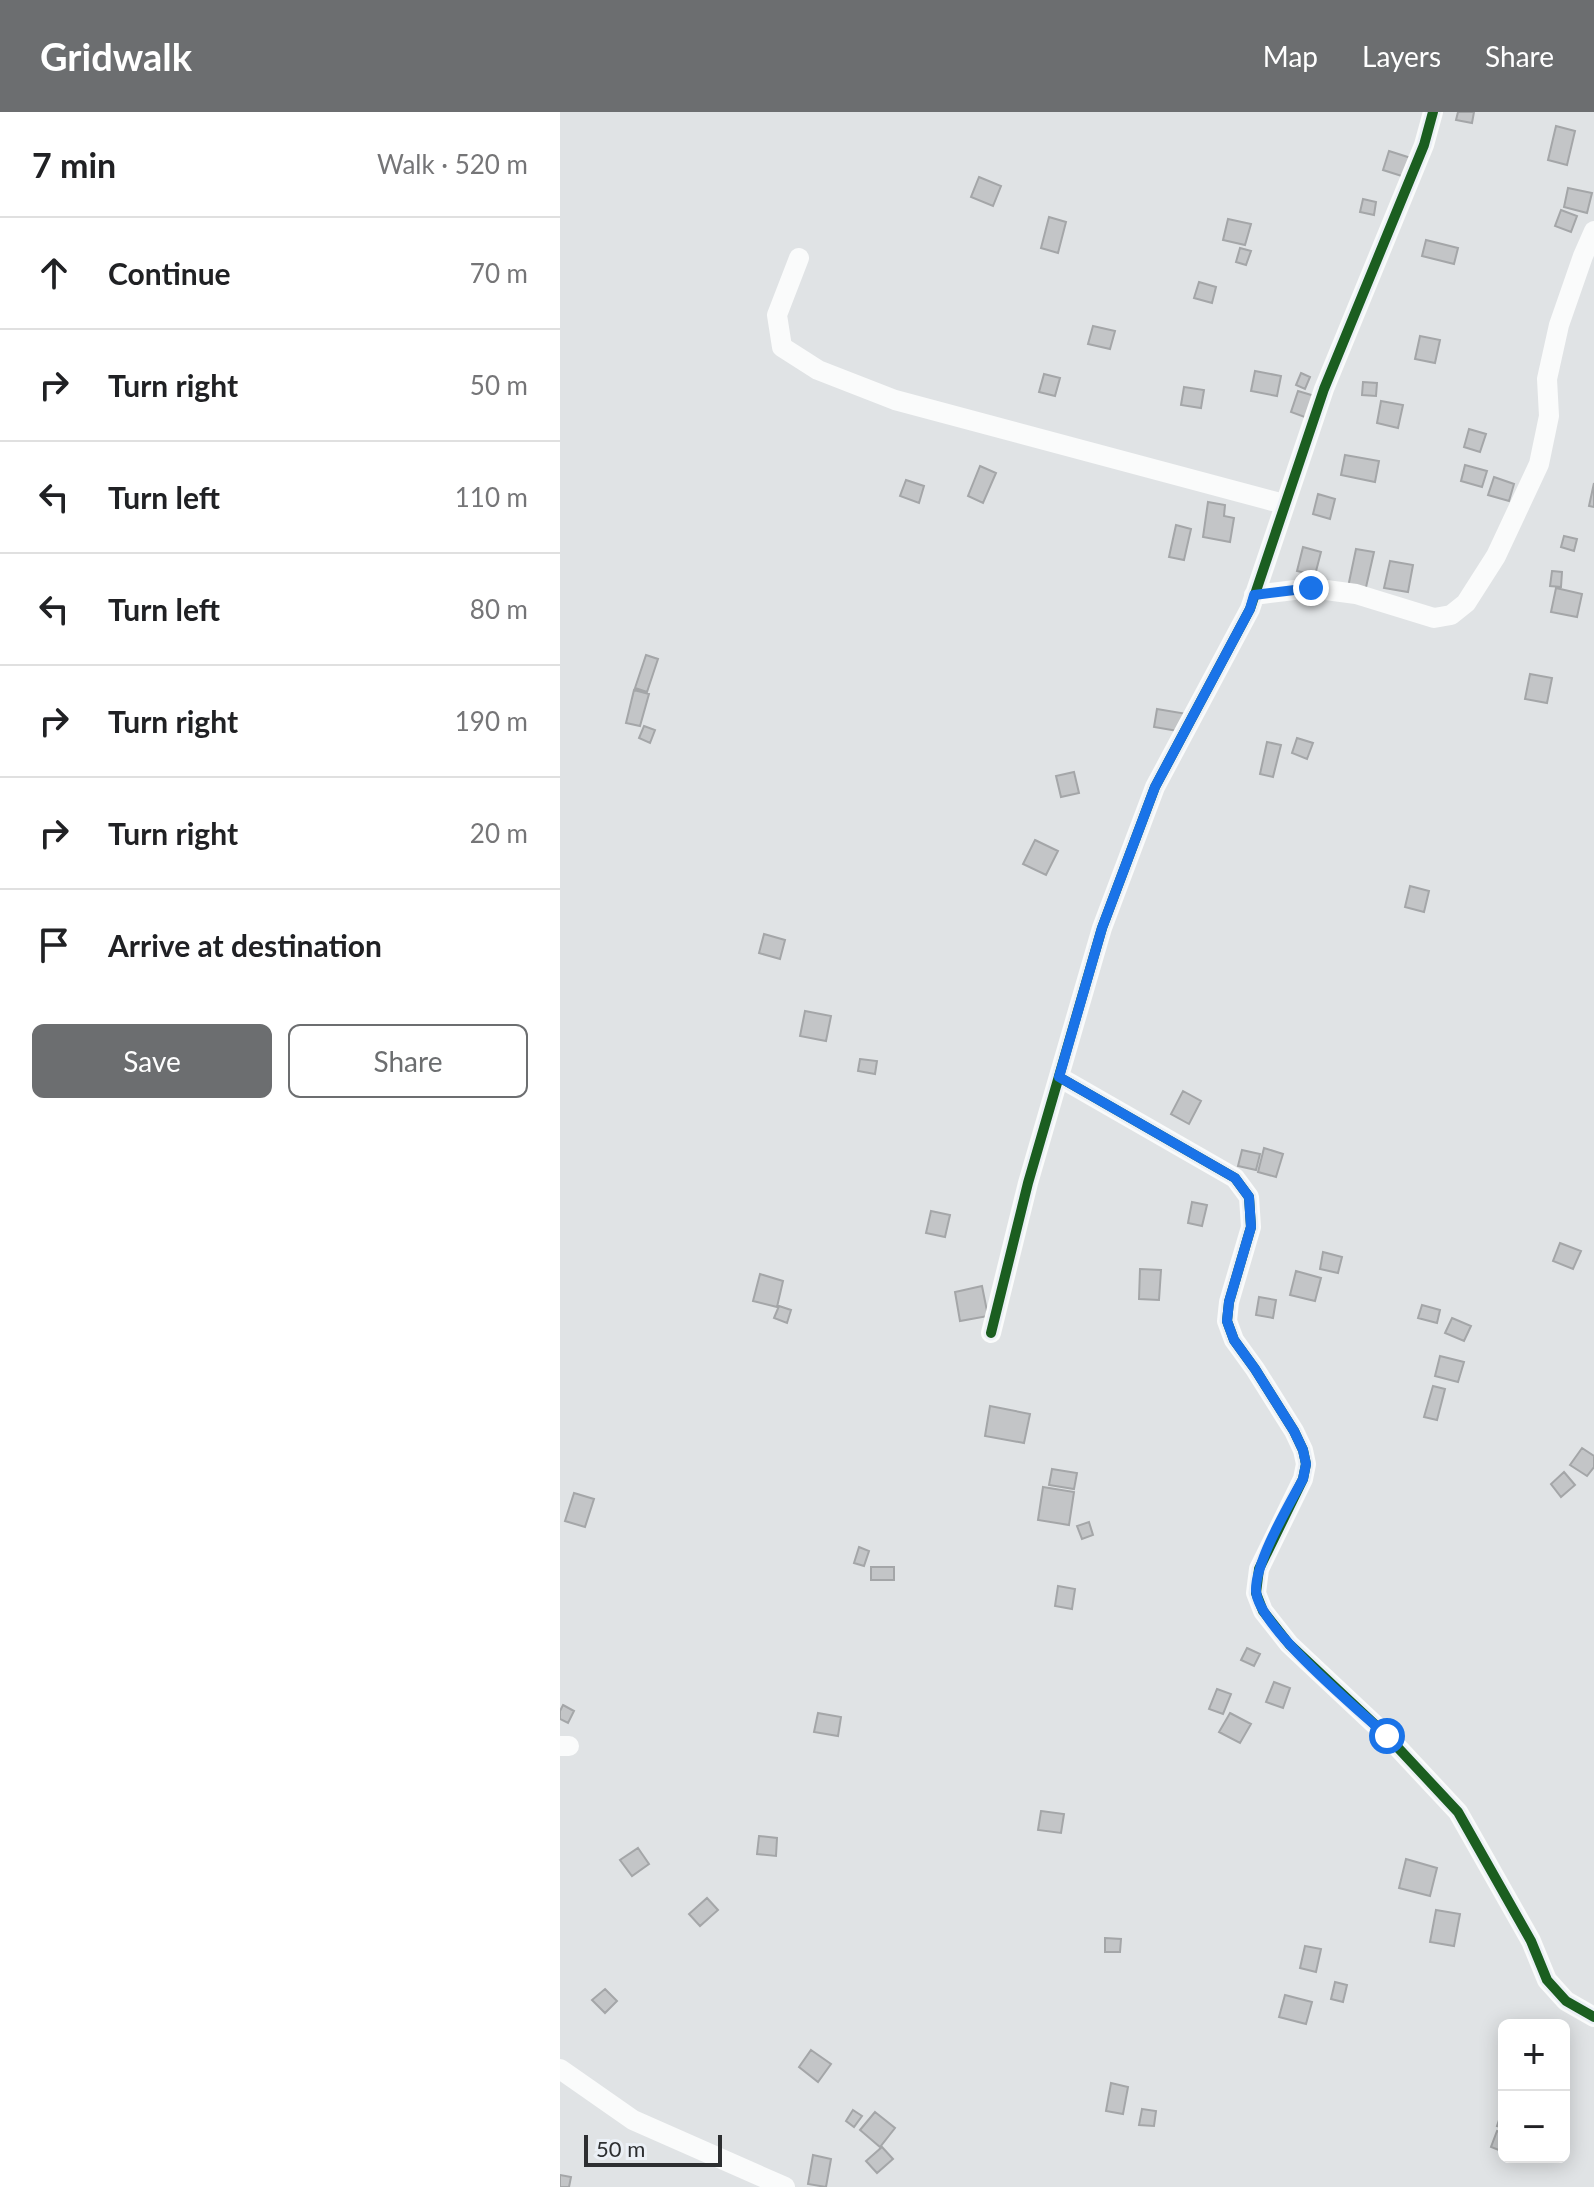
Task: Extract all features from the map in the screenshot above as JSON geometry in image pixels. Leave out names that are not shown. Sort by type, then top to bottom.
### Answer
[{"type":"street","points":[[991,1333],[1028,1183],[1102,928],[1155,787],[1250,609],[1324,389],[1424,145],[1433,112]]},
{"type":"street","points":[[1254,595],[1311,588],[1356,594],[1434,618],[1451,615],[1466,603],[1496,556],[1539,464],[1549,416],[1547,379],[1559,325],[1594,231]]},
{"type":"street","points":[[799,258],[777,315],[782,347],[818,370],[895,400],[1284,504]]},
{"type":"street","points":[[1059,1077],[1235,1178],[1249,1197],[1251,1227],[1229,1302],[1227,1321],[1234,1340],[1294,1431],[1306,1464],[1303,1479],[1259,1569],[1256,1593],[1263,1611],[1289,1644],[1387,1736],[1458,1812],[1531,1941],[1547,1980],[1566,2001],[1594,2017]]},
{"type":"street","points":[[560,2069],[633,2120],[785,2187]]},
{"type":"building","points":[[1458,112],[1474,112],[1472,123],[1456,120]]},
{"type":"building","points":[[1556,126],[1575,131],[1567,165],[1548,160]]},
{"type":"building","points":[[1389,151],[1414,159],[1408,178],[1383,170]]},
{"type":"building","points":[[979,177],[1001,186],[993,206],[971,197]]},
{"type":"building","points":[[1568,188],[1592,193],[1587,213],[1564,207]]},
{"type":"building","points":[[1363,199],[1376,202],[1374,215],[1360,212]]},
{"type":"building","points":[[1561,210],[1577,216],[1571,232],[1555,226]]},
{"type":"building","points":[[1049,217],[1066,222],[1058,253],[1041,248]]},
{"type":"building","points":[[1228,219],[1251,224],[1245,245],[1223,240]]},
{"type":"building","points":[[1426,240],[1458,248],[1454,264],[1422,256]]},
{"type":"building","points":[[1240,248],[1251,251],[1246,265],[1236,262]]},
{"type":"building","points":[[1199,282],[1216,287],[1212,303],[1194,298]]},
{"type":"building","points":[[1093,326],[1115,331],[1110,349],[1088,344]]},
{"type":"building","points":[[1420,336],[1440,340],[1435,363],[1415,359]]},
{"type":"building","points":[[1255,371],[1281,376],[1277,396],[1251,391]]},
{"type":"building","points":[[1301,373],[1310,377],[1305,389],[1296,385]]},
{"type":"building","points":[[1044,374],[1060,378],[1055,396],[1039,392]]},
{"type":"building","points":[[1363,382],[1377,383],[1376,396],[1362,395]]},
{"type":"building","points":[[1184,387],[1204,390],[1201,408],[1181,405]]},
{"type":"building","points":[[1298,391],[1318,397],[1310,419],[1291,412]]},
{"type":"building","points":[[1381,401],[1403,405],[1398,428],[1377,423]]},
{"type":"building","points":[[1469,429],[1486,434],[1480,452],[1464,447]]},
{"type":"building","points":[[1345,455],[1379,461],[1375,482],[1341,475]]},
{"type":"building","points":[[1465,465],[1487,471],[1482,487],[1461,481]]},
{"type":"building","points":[[980,466],[996,473],[983,503],[968,496]]},
{"type":"building","points":[[1494,477],[1514,484],[1509,501],[1488,495]]},
{"type":"building","points":[[906,480],[924,486],[919,503],[900,496]]},
{"type":"building","points":[[1594,483],[1594,507],[1589,506]]},
{"type":"building","points":[[1318,494],[1335,499],[1330,519],[1313,514]]},
{"type":"building","points":[[1208,502],[1225,505],[1224,516],[1234,518],[1230,542],[1203,537]]},
{"type":"building","points":[[1176,525],[1191,529],[1184,560],[1169,557]]},
{"type":"building","points":[[1564,536],[1577,539],[1574,551],[1561,547]]},
{"type":"building","points":[[1303,547],[1321,552],[1315,575],[1297,571]]},
{"type":"building","points":[[1356,549],[1374,552],[1364,596],[1347,592]]},
{"type":"building","points":[[1390,561],[1413,565],[1408,592],[1384,588]]},
{"type":"building","points":[[1552,571],[1562,572],[1561,587],[1550,586]]},
{"type":"building","points":[[1556,588],[1582,594],[1577,617],[1551,612]]},
{"type":"building","points":[[646,655],[658,659],[647,692],[635,688]]},
{"type":"building","points":[[1530,674],[1552,678],[1547,703],[1525,699]]},
{"type":"building","points":[[634,690],[649,694],[640,726],[626,723]]},
{"type":"building","points":[[1157,709],[1187,714],[1184,732],[1154,727]]},
{"type":"building","points":[[644,726],[655,730],[650,743],[639,738]]},
{"type":"building","points":[[1297,738],[1313,743],[1307,759],[1292,753]]},
{"type":"building","points":[[1267,742],[1281,745],[1273,777],[1260,774]]},
{"type":"building","points":[[1074,772],[1079,793],[1061,797],[1056,776]]},
{"type":"building","points":[[1035,840],[1058,851],[1046,875],[1023,864]]},
{"type":"building","points":[[1410,886],[1429,891],[1424,912],[1405,907]]},
{"type":"building","points":[[764,934],[785,940],[780,959],[759,953]]},
{"type":"building","points":[[805,1011],[831,1016],[826,1041],[800,1036]]},
{"type":"building","points":[[860,1059],[877,1061],[875,1074],[858,1071]]},
{"type":"building","points":[[1183,1091],[1201,1101],[1189,1124],[1171,1114]]},
{"type":"building","points":[[1264,1148],[1283,1154],[1276,1177],[1258,1172]]},
{"type":"building","points":[[1242,1150],[1260,1154],[1256,1170],[1238,1166]]},
{"type":"building","points":[[1192,1202],[1207,1205],[1202,1226],[1188,1223]]},
{"type":"building","points":[[931,1211],[950,1215],[945,1237],[926,1233]]},
{"type":"building","points":[[1560,1243],[1581,1251],[1573,1269],[1553,1261]]},
{"type":"building","points":[[1323,1252],[1342,1257],[1338,1273],[1320,1269]]},
{"type":"building","points":[[1140,1269],[1161,1270],[1159,1300],[1139,1299]]},
{"type":"building","points":[[1296,1271],[1321,1278],[1315,1301],[1290,1295]]},
{"type":"building","points":[[760,1274],[783,1281],[777,1307],[753,1301]]},
{"type":"building","points":[[982,1286],[988,1316],[960,1321],[955,1292]]},
{"type":"building","points":[[1259,1297],[1276,1300],[1273,1318],[1256,1315]]},
{"type":"building","points":[[1422,1305],[1440,1310],[1437,1323],[1418,1318]]},
{"type":"building","points":[[779,1306],[791,1310],[787,1323],[774,1318]]},
{"type":"building","points":[[1452,1318],[1471,1326],[1464,1341],[1445,1333]]},
{"type":"building","points":[[1440,1356],[1464,1362],[1458,1382],[1435,1376]]},
{"type":"building","points":[[1433,1386],[1445,1389],[1437,1420],[1424,1417]]},
{"type":"building","points":[[990,1406],[1030,1414],[1024,1443],[985,1436]]},
{"type":"building","points":[[1582,1448],[1594,1456],[1594,1467],[1587,1476],[1570,1465]]},
{"type":"building","points":[[1052,1469],[1077,1473],[1074,1489],[1049,1485]]},
{"type":"building","points":[[1564,1472],[1575,1485],[1561,1497],[1551,1484]]},
{"type":"building","points":[[1043,1487],[1074,1492],[1069,1525],[1038,1520]]},
{"type":"building","points":[[574,1493],[594,1499],[585,1527],[565,1521]]},
{"type":"building","points":[[1089,1522],[1093,1535],[1082,1539],[1077,1526]]},
{"type":"building","points":[[859,1547],[869,1551],[864,1566],[854,1563]]},
{"type":"building","points":[[871,1567],[894,1567],[894,1580],[871,1580]]},
{"type":"building","points":[[1058,1586],[1075,1589],[1072,1609],[1055,1606]]},
{"type":"building","points":[[1247,1648],[1260,1654],[1254,1666],[1241,1660]]},
{"type":"building","points":[[1274,1682],[1290,1688],[1283,1708],[1266,1702]]},
{"type":"building","points":[[1217,1689],[1231,1694],[1223,1714],[1209,1709]]},
{"type":"building","points":[[563,1705],[574,1711],[568,1723],[560,1719]]},
{"type":"building","points":[[818,1713],[841,1717],[838,1736],[814,1732]]},
{"type":"building","points":[[1230,1713],[1251,1724],[1240,1743],[1219,1732]]},
{"type":"building","points":[[1041,1811],[1064,1814],[1061,1833],[1038,1830]]},
{"type":"building","points":[[759,1836],[777,1838],[776,1856],[757,1854]]},
{"type":"building","points":[[638,1848],[649,1864],[632,1876],[620,1860]]},
{"type":"building","points":[[1406,1859],[1437,1868],[1430,1896],[1399,1888]]},
{"type":"building","points":[[707,1898],[718,1910],[700,1926],[689,1914]]},
{"type":"building","points":[[1436,1910],[1460,1914],[1454,1946],[1430,1942]]},
{"type":"building","points":[[1105,1938],[1121,1939],[1120,1952],[1105,1952]]},
{"type":"building","points":[[1305,1946],[1321,1949],[1316,1972],[1300,1968]]},
{"type":"building","points":[[1335,1982],[1347,1985],[1343,2002],[1331,1999]]},
{"type":"building","points":[[605,1989],[617,2001],[605,2013],[592,2000]]},
{"type":"building","points":[[1285,1995],[1312,2002],[1306,2024],[1279,2017]]},
{"type":"building","points":[[811,2050],[831,2064],[818,2082],[799,2067]]},
{"type":"building","points":[[1111,2083],[1128,2087],[1123,2114],[1106,2111]]},
{"type":"building","points":[[1142,2109],[1156,2111],[1154,2126],[1139,2125]]},
{"type":"building","points":[[853,2110],[862,2116],[854,2127],[846,2121]]},
{"type":"building","points":[[875,2112],[895,2128],[880,2147],[860,2130]]},
{"type":"building","points":[[1497,2131],[1498,2150],[1491,2147]]},
{"type":"building","points":[[882,2147],[893,2159],[877,2173],[866,2161]]},
{"type":"building","points":[[813,2155],[831,2159],[826,2187],[808,2184]]},
{"type":"building","points":[[560,2175],[571,2177],[569,2187],[560,2187]]},
{"type":"cycle path","points":[[991,1333],[1028,1183],[1102,928],[1155,787],[1250,609],[1324,389],[1424,145],[1433,112]]},
{"type":"cycle path","points":[[1059,1077],[1235,1178],[1249,1197],[1251,1227],[1229,1302],[1227,1321],[1234,1340],[1294,1431],[1306,1464],[1303,1479],[1259,1569],[1256,1593],[1263,1611],[1289,1644],[1387,1736],[1458,1812],[1531,1941],[1547,1980],[1566,2001],[1594,2017]]},
{"type":"route","points":[[1311,588],[1254,595],[1250,609],[1155,787],[1102,928],[1059,1077],[1235,1178],[1249,1197],[1251,1227],[1229,1302],[1227,1321],[1234,1340],[1294,1431],[1306,1464],[1303,1479],[1259,1569],[1256,1593],[1263,1611],[1289,1644],[1387,1736]]}]
